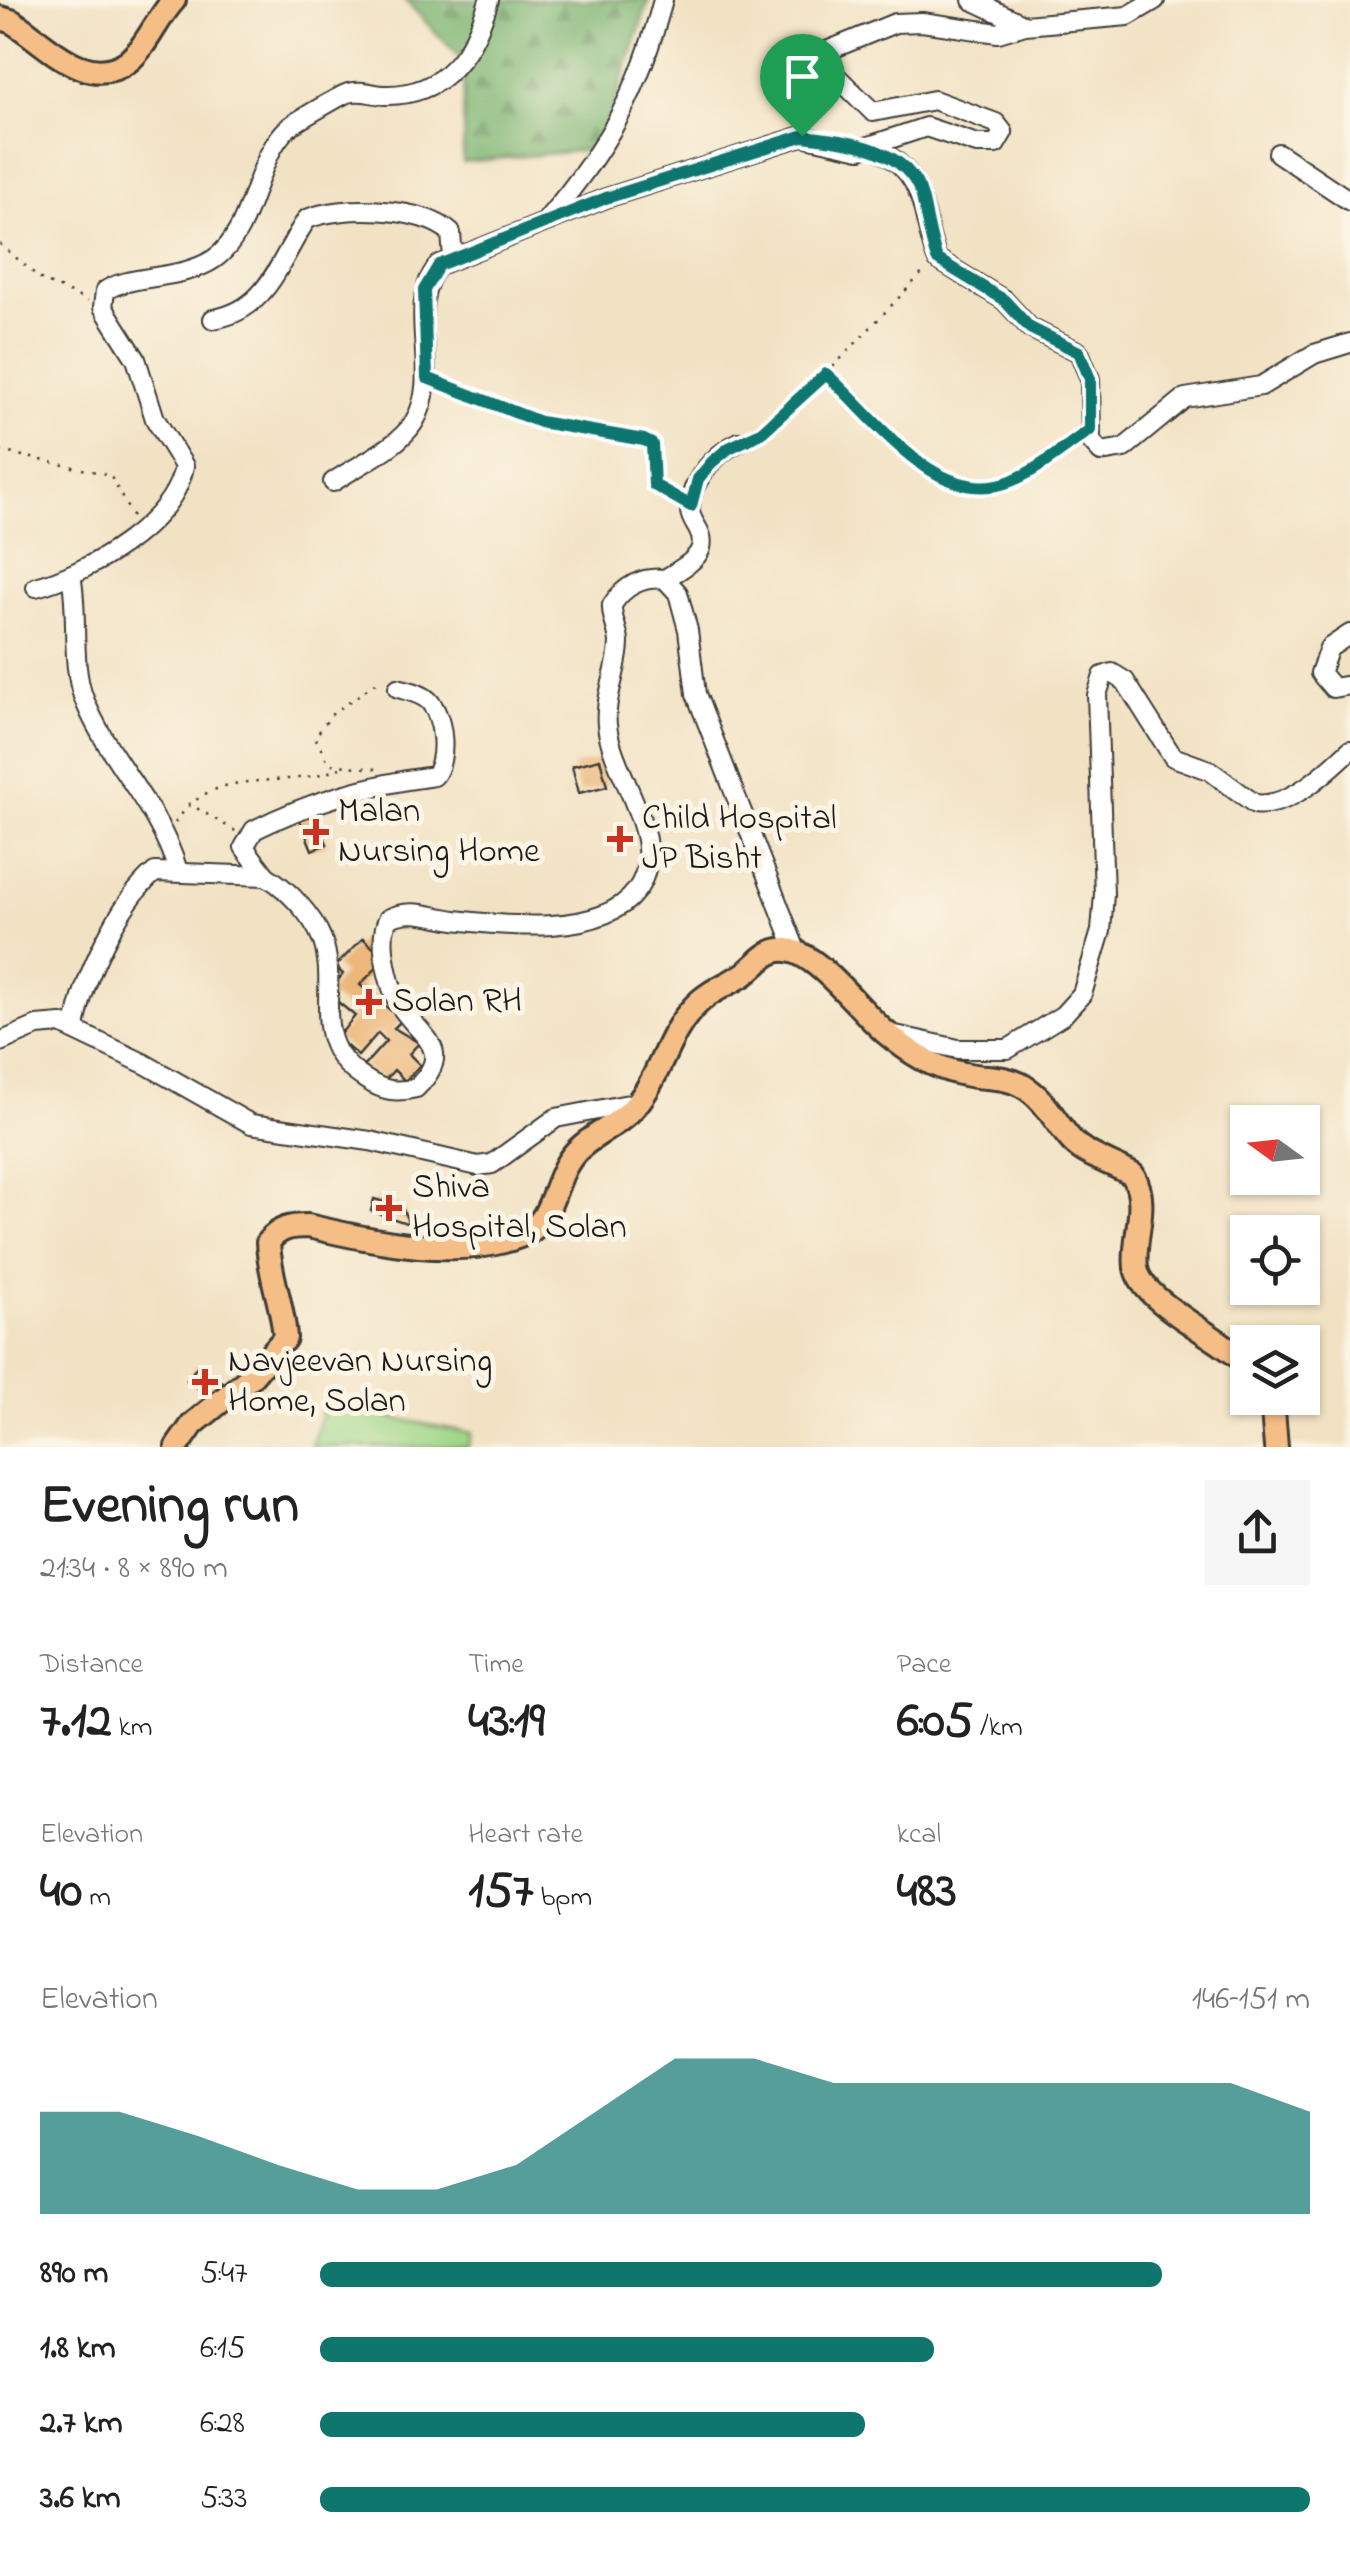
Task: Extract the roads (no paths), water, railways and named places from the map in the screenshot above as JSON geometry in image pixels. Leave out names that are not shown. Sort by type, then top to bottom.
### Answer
[{"type":"main road","points":[[0,18],[11,20],[86,70],[105,71],[127,62],[174,0]]},
{"type":"main road","points":[[177,1447],[194,1424],[252,1376],[285,1338],[278,1285],[269,1262],[268,1242],[276,1233],[291,1226],[308,1226],[409,1247],[445,1247],[526,1234],[542,1222],[568,1161],[597,1132],[626,1116],[639,1102],[682,1021],[708,994],[745,974],[766,953],[805,956],[885,1032],[933,1067],[968,1076],[1003,1077],[1047,1105],[1074,1144],[1136,1181],[1140,1212],[1136,1271],[1149,1292],[1230,1347]]},
{"type":"main road","points":[[1273,1415],[1276,1447]]},
{"type":"street","points":[[36,588],[71,575],[139,532],[174,495],[184,466],[155,419],[136,359],[103,307],[105,291],[112,286],[170,276],[217,258],[239,226],[287,128],[348,93],[412,92],[441,80],[475,42],[490,0]]},
{"type":"street","points":[[545,222],[592,166],[618,126],[664,0]]},
{"type":"street","points":[[972,0],[1024,25]]},
{"type":"street","points":[[333,482],[404,434],[423,401],[427,378],[424,290],[439,265],[606,198],[802,136],[860,149],[874,148],[907,130],[926,127],[989,146],[996,144],[1003,132],[996,123],[934,100],[873,112],[824,65],[822,53],[895,23],[922,22],[986,34],[1024,25],[1128,16],[1155,0]]},
{"type":"street","points":[[874,148],[911,174],[921,193],[937,259],[1004,300],[1030,328],[1079,352],[1090,379],[1094,448],[1116,452],[1185,398],[1260,386],[1314,354],[1350,343]]},
{"type":"street","points":[[1278,153],[1328,190],[1350,201]]},
{"type":"street","points":[[212,320],[250,306],[284,264],[307,218],[328,210],[354,208],[438,222],[451,232],[453,258]]},
{"type":"street","points":[[665,579],[690,562],[701,548],[702,536],[691,506],[698,479],[739,442]]},
{"type":"street","points":[[71,575],[83,697],[108,746],[156,814],[178,871]]},
{"type":"street","points":[[398,688],[427,698],[436,711],[442,760],[434,776],[366,787],[270,822],[247,838],[244,847],[266,876],[280,884],[322,939],[334,1048],[346,1065],[386,1090],[416,1088],[432,1067],[435,1053],[426,1034],[397,1000],[382,938],[388,919],[399,913],[418,913],[527,926],[604,915],[630,899],[648,870],[643,831],[606,722],[619,640],[611,614],[617,596],[650,577],[665,579],[678,593],[688,630],[696,694],[797,953]]},
{"type":"street","points":[[1350,634],[1329,648],[1320,673],[1333,688],[1350,684]]},
{"type":"street","points":[[885,1032],[958,1049],[1008,1049],[1063,1015],[1082,994],[1102,931],[1097,695],[1103,676],[1112,673],[1125,681],[1174,757],[1209,770],[1254,804],[1280,799],[1312,782],[1350,750]]},
{"type":"street","points":[[75,1028],[88,978],[134,893],[155,872],[266,876]]},
{"type":"street","points":[[0,1042],[37,1026],[75,1028],[251,1124],[370,1141],[478,1166],[492,1164],[556,1118],[639,1102]]},
{"type":"place","name":"Malan Nursing Home","points":[[316,832]]},
{"type":"place","name":"Child Hospital JP Bisht","points":[[620,839]]},
{"type":"place","name":"Solan RH","points":[[369,1002]]},
{"type":"place","name":"Shiva Hospital, Solan","points":[[389,1208]]},
{"type":"place","name":"Navjeevan Nursing Home, Solan","points":[[205,1382]]}]
